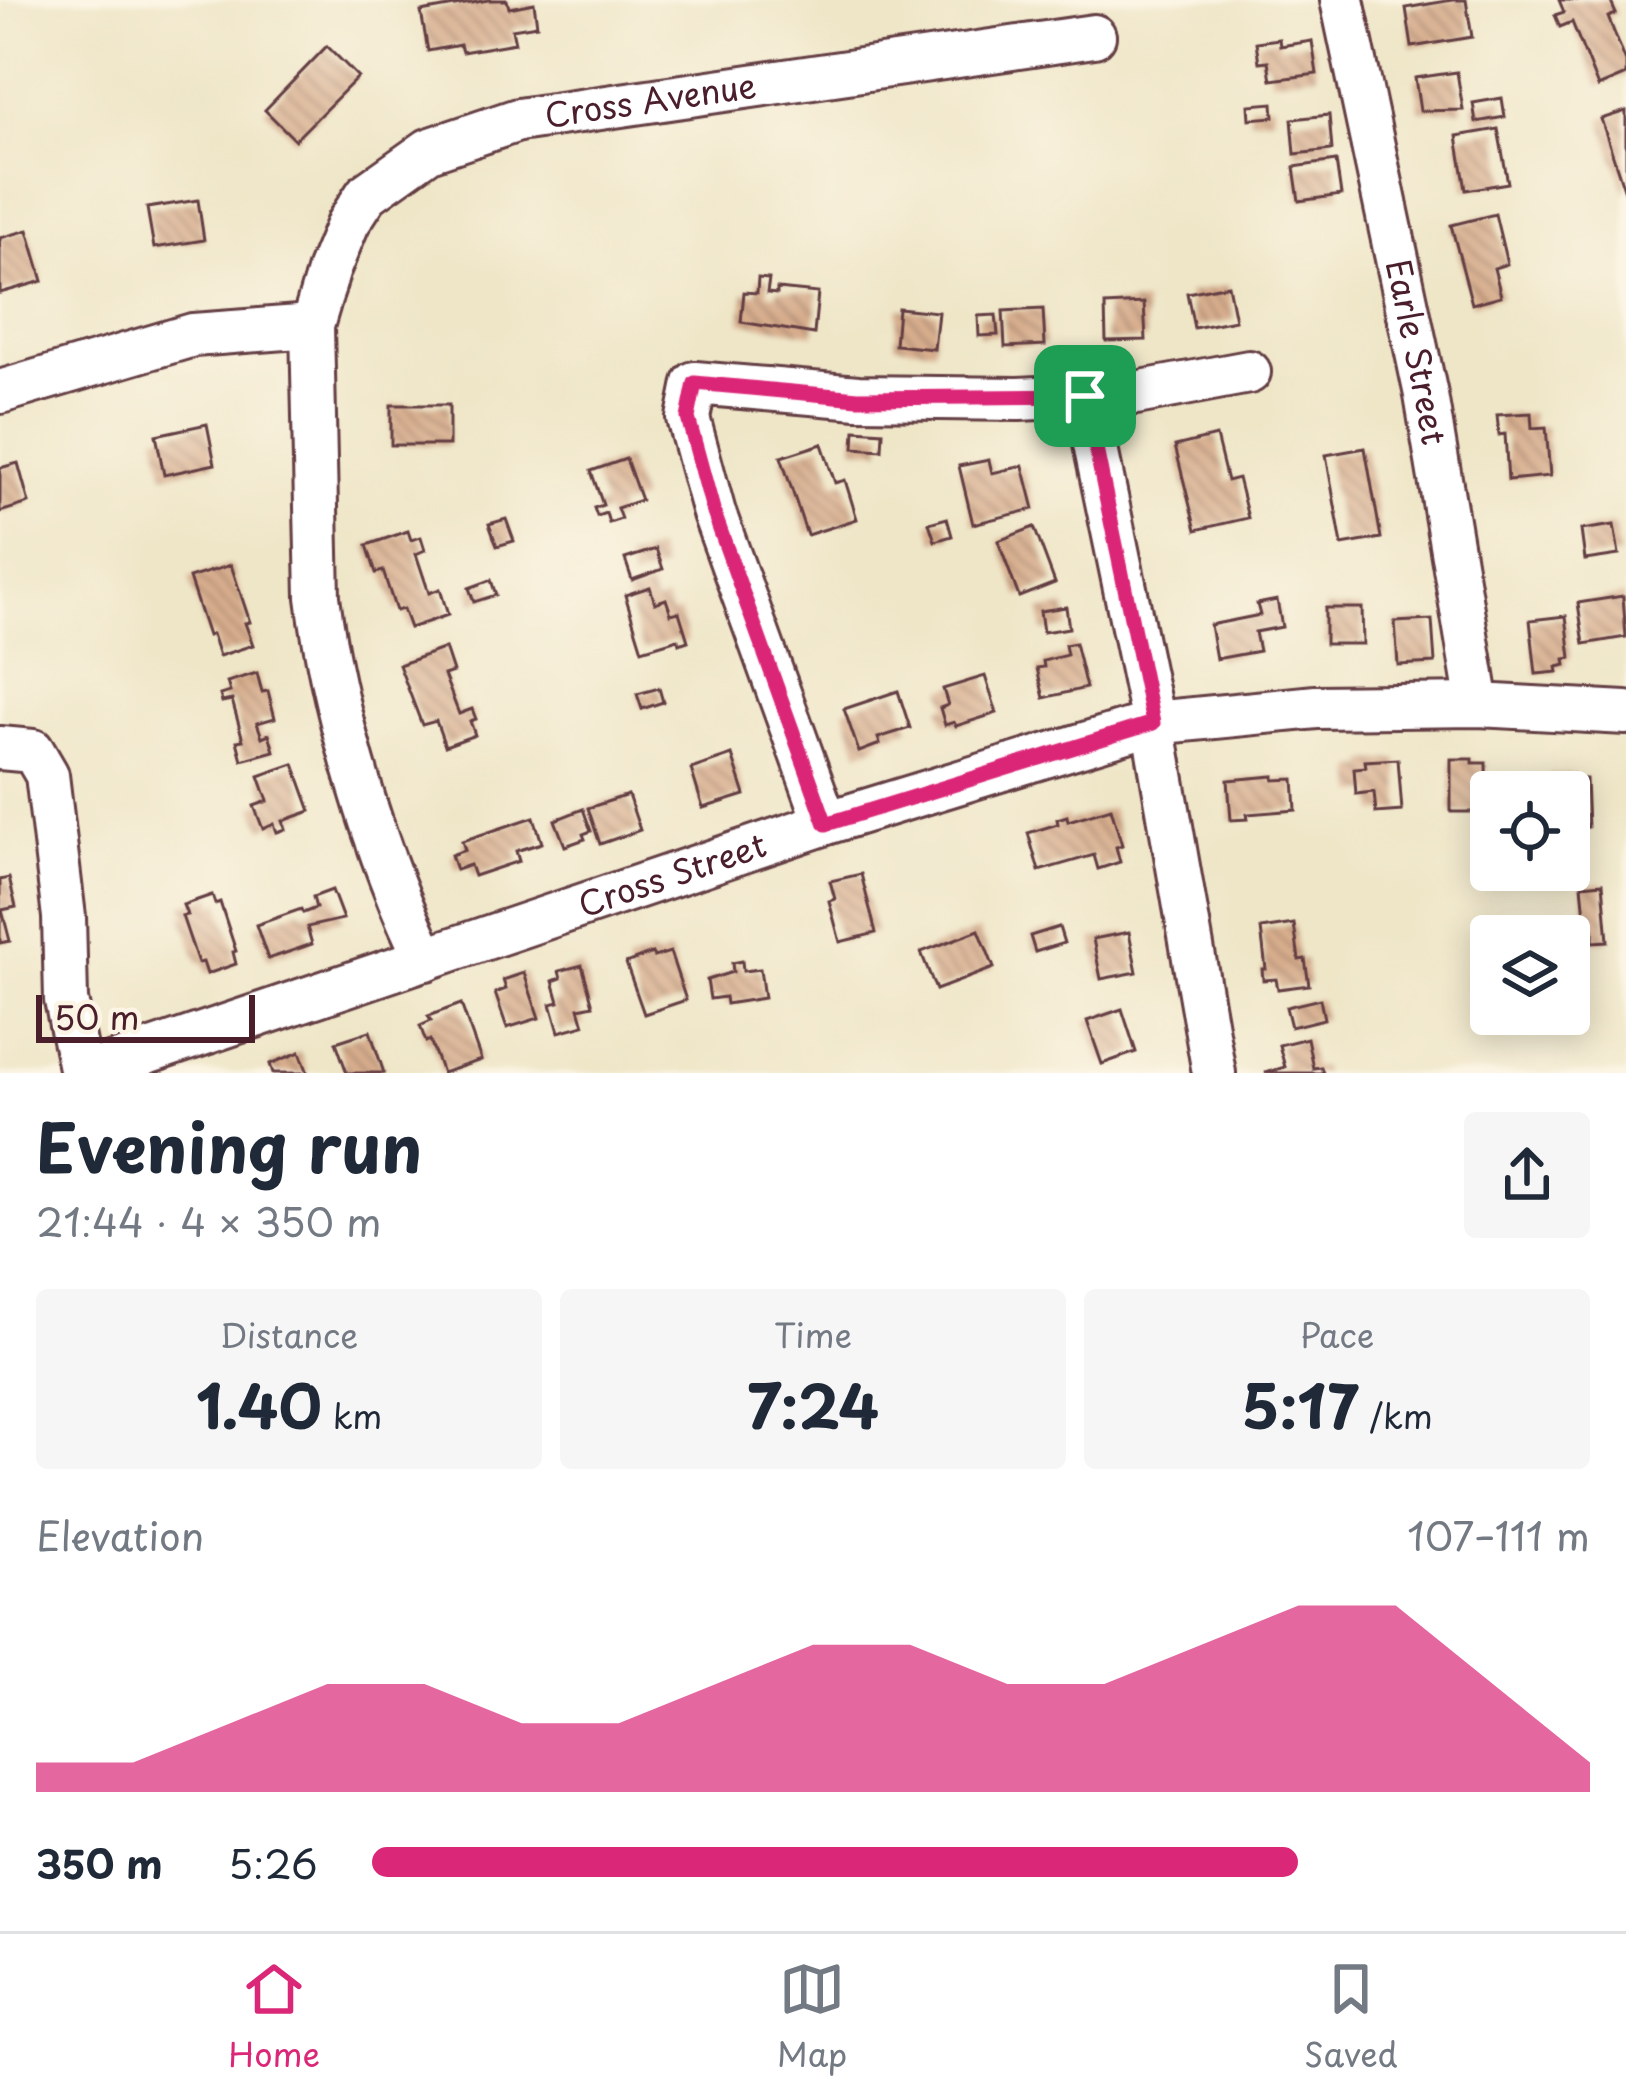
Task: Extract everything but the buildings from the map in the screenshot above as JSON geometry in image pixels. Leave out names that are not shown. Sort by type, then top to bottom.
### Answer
[{"type":"street","name":"Earle Street","points":[[1342,0],[1426,395],[1478,704]]},
{"type":"street","name":"Cross Avenue","points":[[425,959],[408,923],[349,746],[324,641],[315,546],[312,326],[348,223],[367,194],[429,150],[518,120],[1094,36]]},
{"type":"street","points":[[0,392],[194,335],[312,326]]},
{"type":"street","points":[[826,824],[714,513],[688,418],[695,383],[858,398],[1085,396],[1136,393],[1249,372]]},
{"type":"street","points":[[1085,396],[1153,723],[1214,1073]]},
{"type":"street","name":"Cross Street","points":[[84,1073],[144,1064],[425,959],[826,824],[1153,723],[1316,706],[1478,704],[1626,713]]},
{"type":"street","points":[[0,748],[33,751],[47,775],[64,917],[67,1000],[84,1073]]},
{"type":"route","points":[[695,383],[858,398],[1085,396],[1153,723],[826,824],[714,513],[688,418],[695,383]]}]
